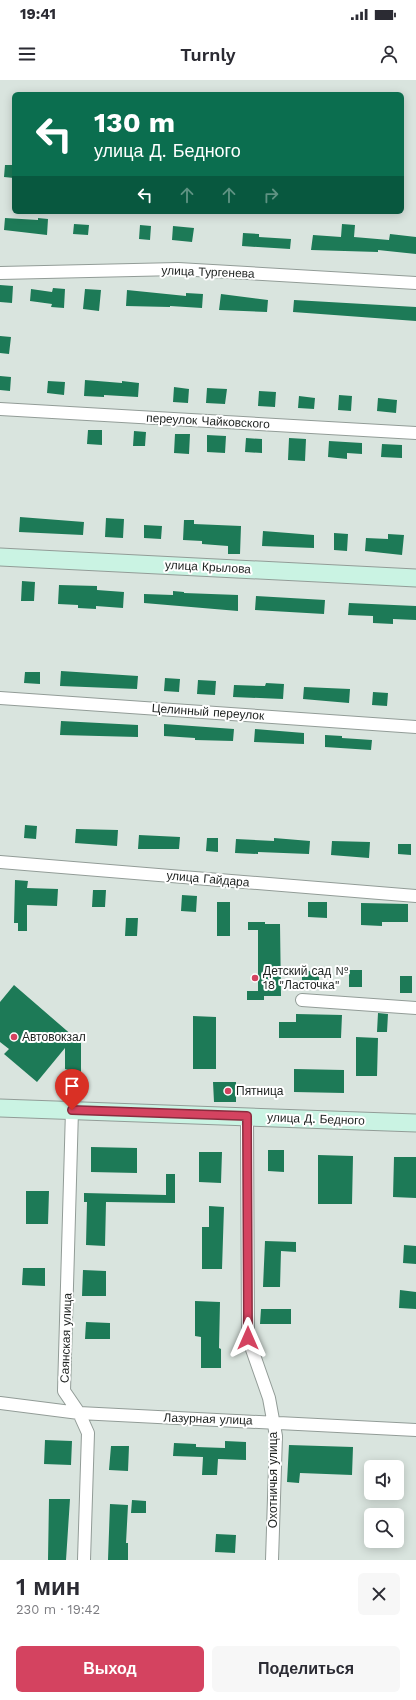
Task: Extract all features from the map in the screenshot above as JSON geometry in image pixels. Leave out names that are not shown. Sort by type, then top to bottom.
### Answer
[{"type":"street","name":"улица Тургенева","points":[[0,273],[178,269],[416,283]]},
{"type":"street","name":"переулок Чайковского","points":[[0,408],[416,433]]},
{"type":"street","name":"улица Крылова","points":[[0,557],[416,578]]},
{"type":"street","name":"Целинный переулок","points":[[0,698],[416,727]]},
{"type":"street","name":"улица Гайдара","points":[[0,862],[416,896]]},
{"type":"street","points":[[302,1000],[416,1008]]},
{"type":"street","name":"улица Д. Бедного","points":[[0,1108],[416,1123]]},
{"type":"street","name":"Саянская улица","points":[[72,1110],[64,1391],[79,1414],[88,1433],[84,1560]]},
{"type":"street","name":"Охотничья улица","points":[[247,1116],[248,1338],[269,1398],[276,1436],[272,1560]]},
{"type":"street","name":"Лазурная улица","points":[[0,1403],[79,1414],[273,1422],[416,1430]]},
{"type":"building","points":[[5,165],[12,165],[12,178],[4,177]]},
{"type":"building","points":[[5,218],[38,220],[38,218],[48,219],[47,235],[4,230]]},
{"type":"building","points":[[74,224],[89,225],[88,235],[73,234]]},
{"type":"building","points":[[342,224],[355,225],[354,237],[389,240],[390,234],[416,237],[416,254],[378,250],[378,252],[311,250],[313,235],[341,237]]},
{"type":"building","points":[[140,225],[151,226],[150,240],[139,239]]},
{"type":"building","points":[[173,226],[194,228],[192,242],[172,240]]},
{"type":"building","points":[[243,233],[259,234],[259,237],[291,239],[290,249],[242,246]]},
{"type":"building","points":[[0,285],[13,286],[12,303],[0,302]]},
{"type":"building","points":[[53,288],[65,289],[64,308],[51,307],[52,304],[30,301],[31,289],[52,292]]},
{"type":"building","points":[[85,289],[101,290],[99,311],[83,309]]},
{"type":"building","points":[[127,290],[186,296],[186,293],[203,294],[202,308],[126,306]]},
{"type":"building","points":[[221,294],[268,300],[267,312],[219,310]]},
{"type":"building","points":[[294,300],[416,307],[416,321],[293,312]]},
{"type":"building","points":[[0,336],[11,337],[9,354],[0,353]]},
{"type":"building","points":[[0,376],[11,377],[10,391],[0,390]]},
{"type":"building","points":[[85,380],[139,383],[138,397],[104,395],[104,397],[84,396]]},
{"type":"building","points":[[48,381],[65,382],[64,395],[47,393]]},
{"type":"building","points":[[174,387],[189,389],[188,403],[173,402]]},
{"type":"building","points":[[207,388],[227,389],[225,404],[206,403]]},
{"type":"building","points":[[259,391],[276,392],[275,407],[258,406]]},
{"type":"building","points":[[339,395],[352,396],[351,411],[338,410]]},
{"type":"building","points":[[299,396],[315,398],[314,409],[298,408]]},
{"type":"building","points":[[378,398],[397,400],[396,413],[377,411]]},
{"type":"building","points":[[88,430],[102,430],[102,445],[87,444]]},
{"type":"building","points":[[134,431],[146,432],[145,446],[133,446]]},
{"type":"building","points":[[175,434],[190,434],[189,454],[174,453]]},
{"type":"building","points":[[207,435],[226,436],[225,453],[207,452]]},
{"type":"building","points":[[246,438],[262,439],[262,453],[245,452]]},
{"type":"building","points":[[289,438],[306,439],[305,461],[288,460]]},
{"type":"building","points":[[329,441],[362,443],[362,454],[347,453],[347,459],[328,457]]},
{"type":"building","points":[[382,444],[402,445],[402,458],[381,457]]},
{"type":"building","points":[[20,517],[84,522],[83,535],[19,532]]},
{"type":"building","points":[[106,518],[124,519],[123,538],[105,537]]},
{"type":"building","points":[[184,520],[194,520],[194,524],[241,526],[240,554],[228,554],[228,546],[202,544],[202,541],[183,540]]},
{"type":"building","points":[[144,525],[162,526],[161,539],[144,538]]},
{"type":"building","points":[[263,531],[314,535],[314,548],[262,546]]},
{"type":"building","points":[[334,533],[348,534],[347,551],[334,550]]},
{"type":"building","points":[[388,534],[404,535],[402,555],[365,551],[366,538],[388,539]]},
{"type":"building","points":[[22,581],[35,582],[34,601],[21,601]]},
{"type":"building","points":[[59,585],[97,586],[97,590],[124,592],[123,608],[96,606],[96,609],[78,608],[78,605],[58,604]]},
{"type":"building","points":[[173,591],[184,593],[238,595],[238,611],[144,603],[144,594],[173,595]]},
{"type":"building","points":[[256,596],[325,600],[324,614],[255,610]]},
{"type":"building","points":[[349,603],[416,606],[416,620],[393,619],[393,624],[373,623],[373,616],[348,615]]},
{"type":"building","points":[[61,671],[138,676],[137,689],[60,686]]},
{"type":"building","points":[[25,672],[40,672],[40,684],[24,683]]},
{"type":"building","points":[[165,678],[180,679],[179,692],[164,691]]},
{"type":"building","points":[[198,680],[216,681],[215,695],[197,694]]},
{"type":"building","points":[[266,683],[284,684],[283,699],[233,697],[234,685],[265,686]]},
{"type":"building","points":[[304,687],[350,689],[349,703],[303,699]]},
{"type":"building","points":[[373,692],[388,693],[387,706],[372,705]]},
{"type":"building","points":[[61,721],[138,725],[138,737],[60,735]]},
{"type":"building","points":[[164,724],[234,729],[233,741],[195,740],[195,738],[164,736]]},
{"type":"building","points":[[255,729],[304,733],[304,744],[254,742]]},
{"type":"building","points":[[325,735],[372,740],[371,750],[325,747]]},
{"type":"building","points":[[25,825],[37,826],[36,839],[24,838]]},
{"type":"building","points":[[76,829],[118,830],[117,846],[75,843]]},
{"type":"building","points":[[139,835],[180,837],[179,849],[138,849]]},
{"type":"building","points":[[207,838],[218,838],[218,852],[206,851]]},
{"type":"building","points":[[274,838],[310,841],[309,854],[258,852],[258,854],[235,853],[236,839],[274,841]]},
{"type":"building","points":[[332,841],[370,842],[369,858],[331,855]]},
{"type":"building","points":[[398,844],[411,844],[411,855],[398,854]]},
{"type":"building","points":[[15,880],[28,881],[27,888],[58,889],[57,906],[27,905],[27,931],[18,931],[18,923],[14,923]]},
{"type":"building","points":[[93,890],[106,890],[105,907],[92,907]]},
{"type":"building","points":[[182,895],[197,896],[196,912],[181,911]]},
{"type":"building","points":[[217,902],[230,902],[230,936],[217,936]]},
{"type":"building","points":[[308,902],[327,902],[327,918],[308,917]]},
{"type":"building","points":[[361,903],[408,904],[408,922],[382,922],[382,926],[361,925]]},
{"type":"building","points":[[126,918],[138,918],[137,936],[125,936]]},
{"type":"building","points":[[248,922],[280,924],[281,996],[264,996],[264,1000],[247,1000],[247,991],[258,991],[258,930],[248,930]]},
{"type":"building","points":[[349,970],[362,970],[362,987],[349,987]]},
{"type":"building","points":[[302,971],[319,971],[319,985],[302,985]]},
{"type":"building","points":[[400,976],[412,976],[412,993],[400,993]]},
{"type":"building","name":"Автовокзал","points":[[14,985],[81,1043],[81,1074],[65,1069],[65,1048],[37,1082],[4,1054],[9,1049],[0,1042],[0,1002]]},
{"type":"building","points":[[378,1013],[388,1014],[387,1032],[377,1032]]},
{"type":"building","points":[[296,1014],[342,1015],[341,1038],[279,1038],[279,1022],[296,1022]]},
{"type":"building","points":[[193,1016],[216,1017],[216,1069],[193,1069]]},
{"type":"building","points":[[356,1037],[378,1038],[377,1076],[356,1076]]},
{"type":"building","points":[[294,1069],[344,1070],[344,1093],[294,1092]]},
{"type":"building","points":[[213,1082],[236,1082],[236,1102],[214,1102]]},
{"type":"building","points":[[91,1147],[137,1148],[137,1173],[91,1172]]},
{"type":"building","points":[[268,1150],[284,1150],[284,1172],[268,1171]]},
{"type":"building","points":[[199,1152],[222,1152],[221,1183],[199,1182]]},
{"type":"building","points":[[318,1155],[353,1156],[352,1204],[318,1204]]},
{"type":"building","points":[[394,1157],[416,1157],[416,1198],[393,1197]]},
{"type":"building","points":[[166,1174],[175,1174],[175,1203],[106,1202],[105,1246],[86,1245],[87,1202],[84,1202],[84,1193],[166,1195]]},
{"type":"building","points":[[26,1191],[49,1191],[48,1224],[26,1224]]},
{"type":"building","points":[[209,1206],[224,1207],[222,1269],[202,1269],[202,1227],[209,1227]]},
{"type":"building","points":[[265,1241],[296,1242],[296,1252],[281,1251],[280,1287],[263,1287]]},
{"type":"building","points":[[404,1245],[416,1246],[416,1264],[403,1263]]},
{"type":"building","points":[[23,1268],[45,1268],[45,1286],[22,1285]]},
{"type":"building","points":[[83,1270],[106,1271],[106,1296],[82,1296]]},
{"type":"building","points":[[400,1290],[416,1292],[416,1309],[399,1308]]},
{"type":"building","points":[[195,1301],[220,1302],[219,1348],[221,1349],[221,1368],[201,1368],[201,1337],[195,1336]]},
{"type":"building","points":[[261,1309],[291,1309],[291,1324],[260,1324]]},
{"type":"building","points":[[86,1322],[110,1323],[110,1339],[85,1339]]},
{"type":"building","points":[[45,1440],[72,1441],[71,1465],[44,1464]]},
{"type":"building","points":[[225,1441],[246,1442],[246,1460],[218,1459],[217,1475],[202,1475],[203,1457],[173,1456],[174,1443],[196,1444],[196,1447],[225,1448]]},
{"type":"building","points":[[289,1445],[353,1447],[352,1475],[300,1473],[299,1483],[287,1482]]},
{"type":"building","points":[[111,1446],[129,1446],[128,1471],[109,1470]]},
{"type":"building","points":[[49,1499],[70,1499],[66,1560],[48,1560]]},
{"type":"building","points":[[132,1500],[146,1501],[146,1513],[131,1513]]},
{"type":"building","points":[[110,1504],[128,1505],[126,1543],[128,1543],[128,1560],[108,1560]]},
{"type":"building","points":[[216,1534],[236,1535],[235,1553],[215,1552]]},
{"type":"place","name":"Детский сад № 18 \"Ласточка\"","points":[[255,978]]},
{"type":"place","name":"Автовокзал","points":[[14,1037]]},
{"type":"place","name":"Пятница","points":[[228,1091]]},
{"type":"route","points":[[72,1110],[247,1116],[248,1338]]}]
